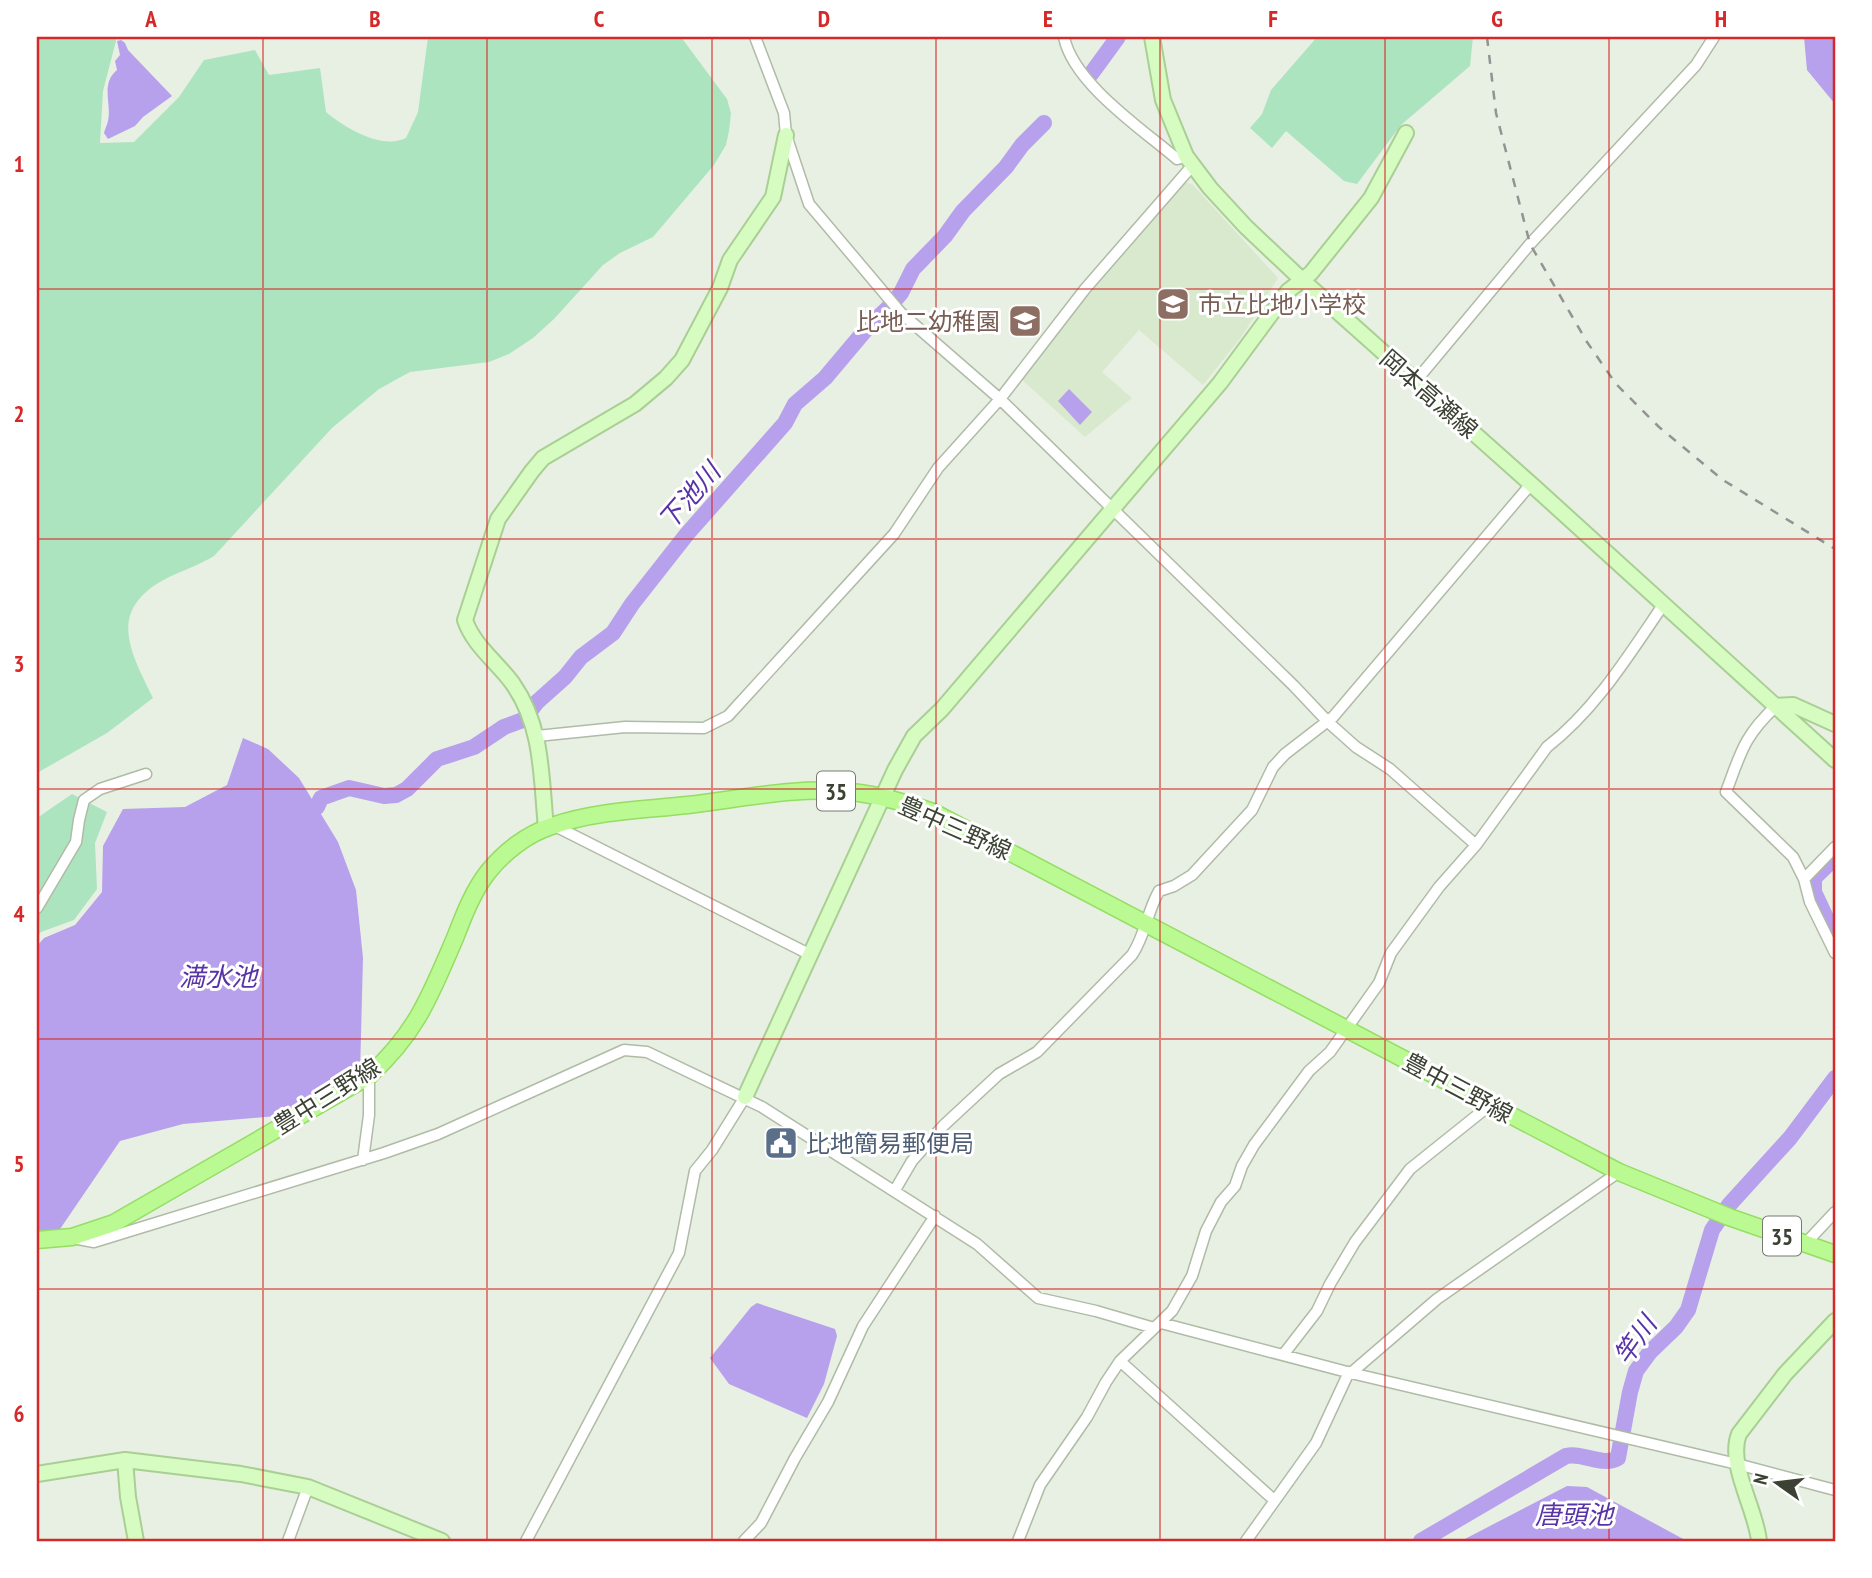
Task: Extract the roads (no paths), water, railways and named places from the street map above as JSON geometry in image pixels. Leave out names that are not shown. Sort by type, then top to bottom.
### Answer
[{"type":"main road","name":"豊中三野線","points":[[37,1240],[72,1237],[114,1223],[369,1076],[398,1047],[419,1017],[473,896],[487,873],[513,847],[550,827],[606,814],[804,792],[851,792],[883,797],[933,812],[958,824],[1619,1172],[1722,1214],[1835,1254]]},
{"type":"street","points":[[755,37],[784,113],[786,135],[808,204],[901,313],[1000,399],[1328,722],[1356,747],[1390,769],[1476,845]]},
{"type":"street","points":[[537,736],[625,727],[704,728],[727,716],[894,534],[937,468],[1000,399],[1189,161],[1177,159],[1088,82],[1066,47],[1064,37]]},
{"type":"street","name":"岡本高瀬線","points":[[1152,37],[1163,100],[1189,161],[1246,227],[1835,760]]},
{"type":"street","points":[[1415,382],[1530,244],[1696,65],[1714,37]]},
{"type":"street","points":[[526,1541],[613,1382],[679,1253],[695,1171],[712,1150],[744,1097],[895,769],[914,736],[943,709],[1220,383],[1288,291],[1311,273],[1371,198],[1406,133]]},
{"type":"street","points":[[786,135],[774,197],[730,260],[720,288],[682,360],[666,378],[635,404],[543,458],[498,519],[466,620],[469,633],[493,658],[533,720],[550,827],[811,955]]},
{"type":"street","points":[[895,1190],[912,1161],[943,1126],[999,1074],[1037,1052],[1132,955],[1140,944],[1145,923],[1159,891],[1192,875],[1252,810],[1273,767],[1285,754],[1328,722],[1531,484]]},
{"type":"street","points":[[1018,1541],[1040,1485],[1087,1417],[1120,1361],[1172,1311],[1192,1276],[1206,1231],[1221,1202],[1236,1186],[1242,1166],[1254,1144],[1308,1071],[1330,1052],[1346,1030],[1379,983],[1391,953],[1439,887],[1476,845],[1547,747],[1562,735],[1615,675],[1663,605]]},
{"type":"street","points":[[1835,724],[1793,705],[1776,706],[1744,742],[1726,792],[1793,857],[1804,879],[1810,902],[1835,953]]},
{"type":"street","points":[[37,908],[76,842],[85,800],[100,789],[146,774]]},
{"type":"street","points":[[1804,879],[1835,847]]},
{"type":"street","points":[[72,1237],[94,1242],[363,1160],[438,1133],[624,1050],[647,1052],[744,1097],[895,1190],[977,1244],[1038,1298],[1737,1464],[1835,1490]]},
{"type":"street","points":[[363,1160],[369,1115],[369,1076]]},
{"type":"street","points":[[1283,1355],[1317,1311],[1329,1284],[1355,1242],[1410,1169],[1490,1105]]},
{"type":"street","points":[[1246,1541],[1316,1443],[1350,1373],[1437,1299],[1619,1172]]},
{"type":"street","points":[[1805,1244],[1835,1212]]},
{"type":"street","points":[[744,1541],[761,1524],[828,1402],[863,1326],[935,1216]]},
{"type":"street","points":[[1759,1541],[1756,1520],[1737,1464],[1735,1444],[1739,1434],[1785,1374],[1835,1321]]},
{"type":"street","points":[[1120,1361],[1274,1500]]},
{"type":"street","points":[[125,1460],[136,1541]]},
{"type":"street","points":[[37,1474],[125,1460],[241,1474],[308,1487],[442,1541]]},
{"type":"street","points":[[288,1541],[308,1487]]},
{"type":"water","points":[[1804,37],[1835,37],[1835,104],[1807,70]]},
{"type":"water","points":[[121,40],[172,96],[135,126],[108,139],[104,133],[109,115],[108,88],[109,81],[117,70],[115,61],[120,55],[117,41]]},
{"type":"water","points":[[1069,389],[1092,412],[1080,425],[1058,401]]},
{"type":"water","name":"満水池","points":[[243,738],[268,749],[299,778],[338,842],[356,890],[363,958],[360,1073],[288,1115],[183,1124],[120,1141],[58,1232],[37,1232],[37,946],[44,938],[75,925],[102,892],[103,846],[123,809],[185,807],[227,785]]},
{"type":"water","points":[[757,1303],[835,1329],[837,1336],[824,1384],[807,1418],[729,1384],[710,1358]]},
{"type":"water","name":"唐頭池","points":[[1567,1486],[1587,1487],[1687,1541],[1461,1541]]},
{"type":"waterway","name":"下池川","points":[[1091,74],[1118,37]]},
{"type":"waterway","name":"下池川","points":[[317,807],[321,798],[349,788],[384,796],[396,795],[407,789],[437,759],[474,747],[504,727],[523,720],[581,657],[613,633],[632,604],[687,534],[785,423],[795,404],[825,378],[868,327],[888,308],[901,293],[913,269],[1044,123]]},
{"type":"waterway","name":"竿川","points":[[1835,858],[1814,878],[1814,892],[1835,937]]},
{"type":"waterway","name":"竿川","points":[[1421,1541],[1566,1456],[1606,1461],[1618,1458],[1636,1371],[1688,1310],[1712,1230],[1729,1205],[1790,1138],[1835,1078]]},
{"type":"railway","points":[[1487,37],[1496,113],[1530,244],[1587,342],[1616,384],[1659,427],[1723,480],[1835,549]]},
{"type":"place","name":"市立比地小学校","points":[[1173,304]]},
{"type":"place","name":"比地二幼稚園","points":[[1025,321]]},
{"type":"place","name":"比地簡易郵便局","points":[[781,1143]]}]
